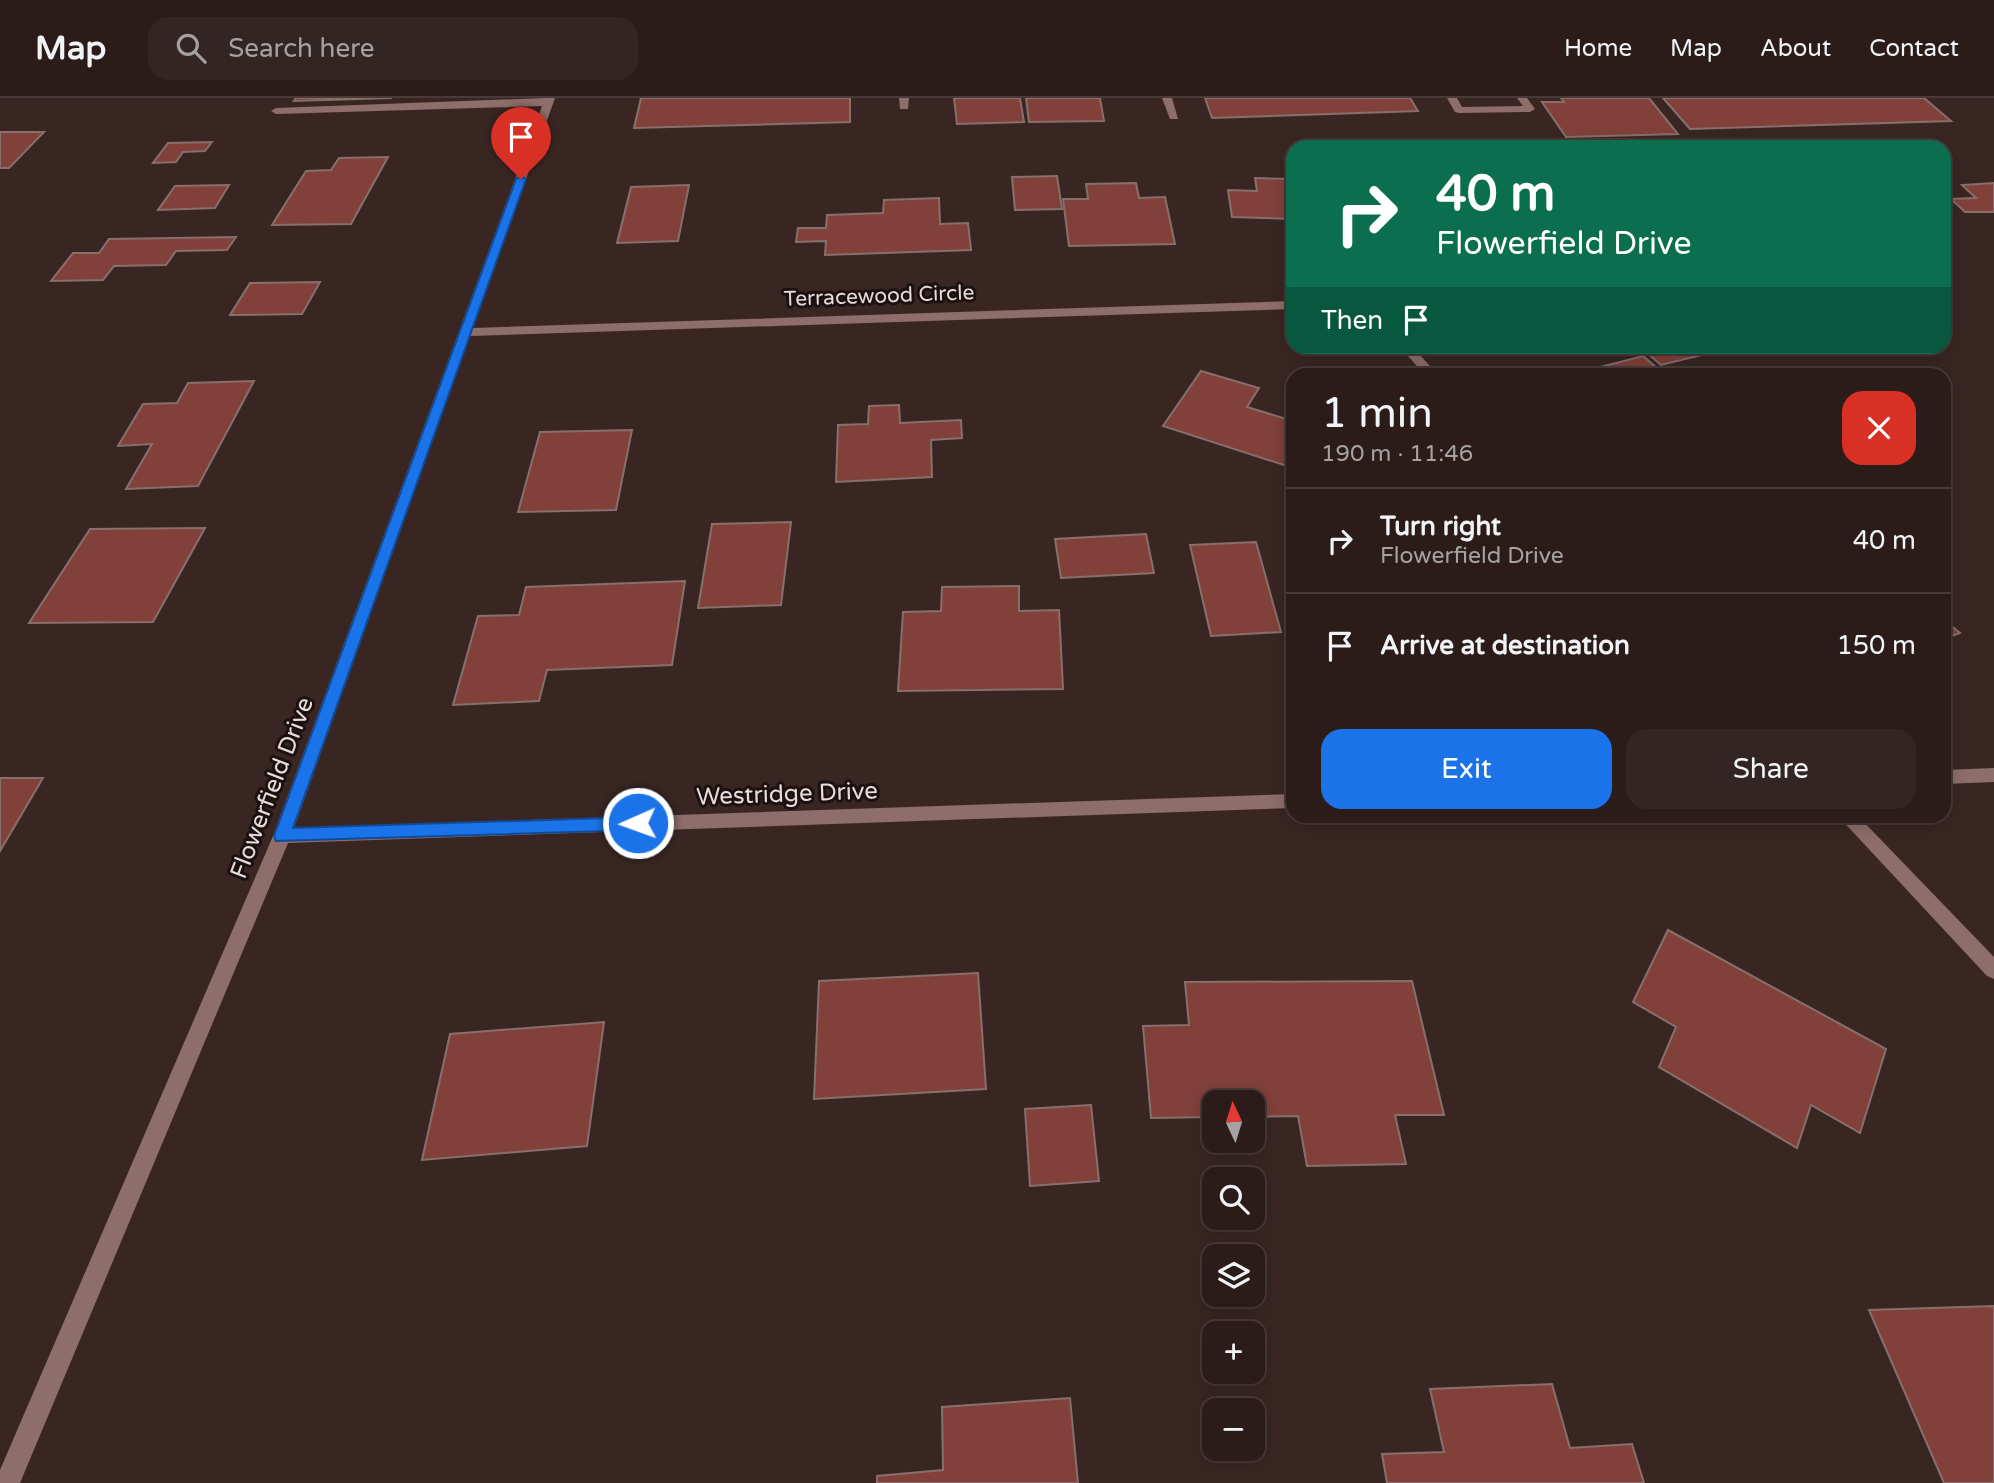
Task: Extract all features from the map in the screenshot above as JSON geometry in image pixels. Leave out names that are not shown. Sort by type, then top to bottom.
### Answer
[{"type":"street","points":[[285,98],[276,111],[549,100]]},
{"type":"street","points":[[1167,98],[1174,117]]},
{"type":"street","points":[[1451,98],[1460,110],[1530,109],[1522,98]]},
{"type":"street","name":"Flowerfield Drive","points":[[7,1483],[282,836],[549,100]]},
{"type":"street","name":"Terracewood Circle","points":[[466,332],[1286,304]]},
{"type":"street","points":[[1412,354],[1425,368]]},
{"type":"street","points":[[1951,777],[1994,775]]},
{"type":"street","name":"Westridge Drive","points":[[282,836],[1286,800]]},
{"type":"street","points":[[1854,823],[1994,970]]},
{"type":"building","points":[[296,98],[392,98],[294,101]]},
{"type":"building","points":[[641,98],[850,98],[850,122],[634,128]]},
{"type":"building","points":[[954,98],[1020,98],[1024,122],[957,124]]},
{"type":"building","points":[[1026,98],[1100,98],[1104,121],[1029,122]]},
{"type":"building","points":[[1205,98],[1410,98],[1418,111],[1212,118]]},
{"type":"building","points":[[1561,98],[1649,98],[1678,134],[1566,137],[1542,102],[1564,102]]},
{"type":"building","points":[[1663,98],[1924,98],[1951,121],[1690,129]]},
{"type":"building","points":[[0,132],[44,132],[9,168],[0,168]]},
{"type":"building","points":[[212,142],[205,151],[183,152],[176,162],[153,163],[168,143]]},
{"type":"building","points":[[388,157],[351,224],[272,225],[306,171],[331,170],[339,158]]},
{"type":"building","points":[[1057,176],[1062,209],[1015,210],[1012,177]]},
{"type":"building","points":[[1255,178],[1286,179],[1286,219],[1232,217],[1228,190],[1257,191]]},
{"type":"building","points":[[1136,183],[1139,198],[1165,197],[1175,244],[1069,246],[1063,199],[1088,199],[1086,184]]},
{"type":"building","points":[[1994,183],[1994,212],[1965,212],[1951,199],[1976,198],[1962,185]]},
{"type":"building","points":[[229,185],[215,208],[158,210],[175,186]]},
{"type":"building","points":[[689,185],[678,241],[617,243],[631,187]]},
{"type":"building","points":[[939,198],[940,224],[968,223],[971,250],[825,255],[826,241],[796,242],[798,228],[826,228],[827,215],[883,213],[884,200]]},
{"type":"building","points":[[236,237],[227,250],[176,251],[166,265],[114,266],[103,280],[51,281],[73,253],[99,253],[109,239]]},
{"type":"building","points":[[320,282],[302,314],[230,315],[250,283]]},
{"type":"building","points":[[1648,354],[1706,354],[1661,365]]},
{"type":"building","points":[[1643,356],[1657,368],[1597,368]]},
{"type":"building","points":[[1201,371],[1259,388],[1247,407],[1286,419],[1286,466],[1163,426]]},
{"type":"building","points":[[254,381],[198,486],[126,489],[152,444],[118,446],[143,404],[177,403],[188,383]]},
{"type":"building","points":[[899,405],[900,423],[961,420],[962,438],[931,440],[932,477],[836,482],[838,425],[868,424],[869,406]]},
{"type":"building","points":[[632,430],[616,510],[518,512],[540,432]]},
{"type":"building","points":[[791,522],[781,605],[698,608],[712,524]]},
{"type":"building","points":[[205,528],[153,622],[29,623],[90,529]]},
{"type":"building","points":[[1146,534],[1154,573],[1061,578],[1055,539]]},
{"type":"building","points":[[1256,542],[1281,632],[1211,636],[1190,545]]},
{"type":"building","points":[[685,581],[672,665],[547,670],[539,701],[453,705],[478,616],[519,615],[526,587]]},
{"type":"building","points":[[1019,586],[1019,611],[1059,610],[1063,689],[898,691],[903,612],[941,611],[942,587]]},
{"type":"building","points":[[1951,626],[1960,633],[1951,636]]},
{"type":"building","points":[[0,778],[43,778],[0,851]]},
{"type":"building","points":[[1668,930],[1886,1049],[1860,1133],[1811,1105],[1797,1148],[1659,1067],[1676,1027],[1633,1002]]},
{"type":"building","points":[[978,973],[986,1089],[814,1099],[819,981]]},
{"type":"building","points":[[1412,981],[1444,1115],[1395,1115],[1406,1164],[1307,1166],[1298,1116],[1265,1117],[1265,1090],[1202,1090],[1202,1117],[1151,1118],[1143,1026],[1189,1025],[1185,982]]},
{"type":"building","points":[[604,1022],[587,1146],[422,1160],[450,1034]]},
{"type":"building","points":[[1091,1105],[1099,1181],[1030,1186],[1025,1109]]},
{"type":"building","points":[[1994,1306],[1994,1483],[1944,1483],[1869,1310]]},
{"type":"building","points":[[1552,1384],[1570,1448],[1632,1444],[1644,1483],[1387,1483],[1382,1454],[1444,1452],[1430,1389]]},
{"type":"building","points":[[1070,1398],[1078,1483],[877,1483],[877,1476],[943,1470],[942,1407]]},
{"type":"route","points":[[521,179],[282,836],[638,823]]}]
